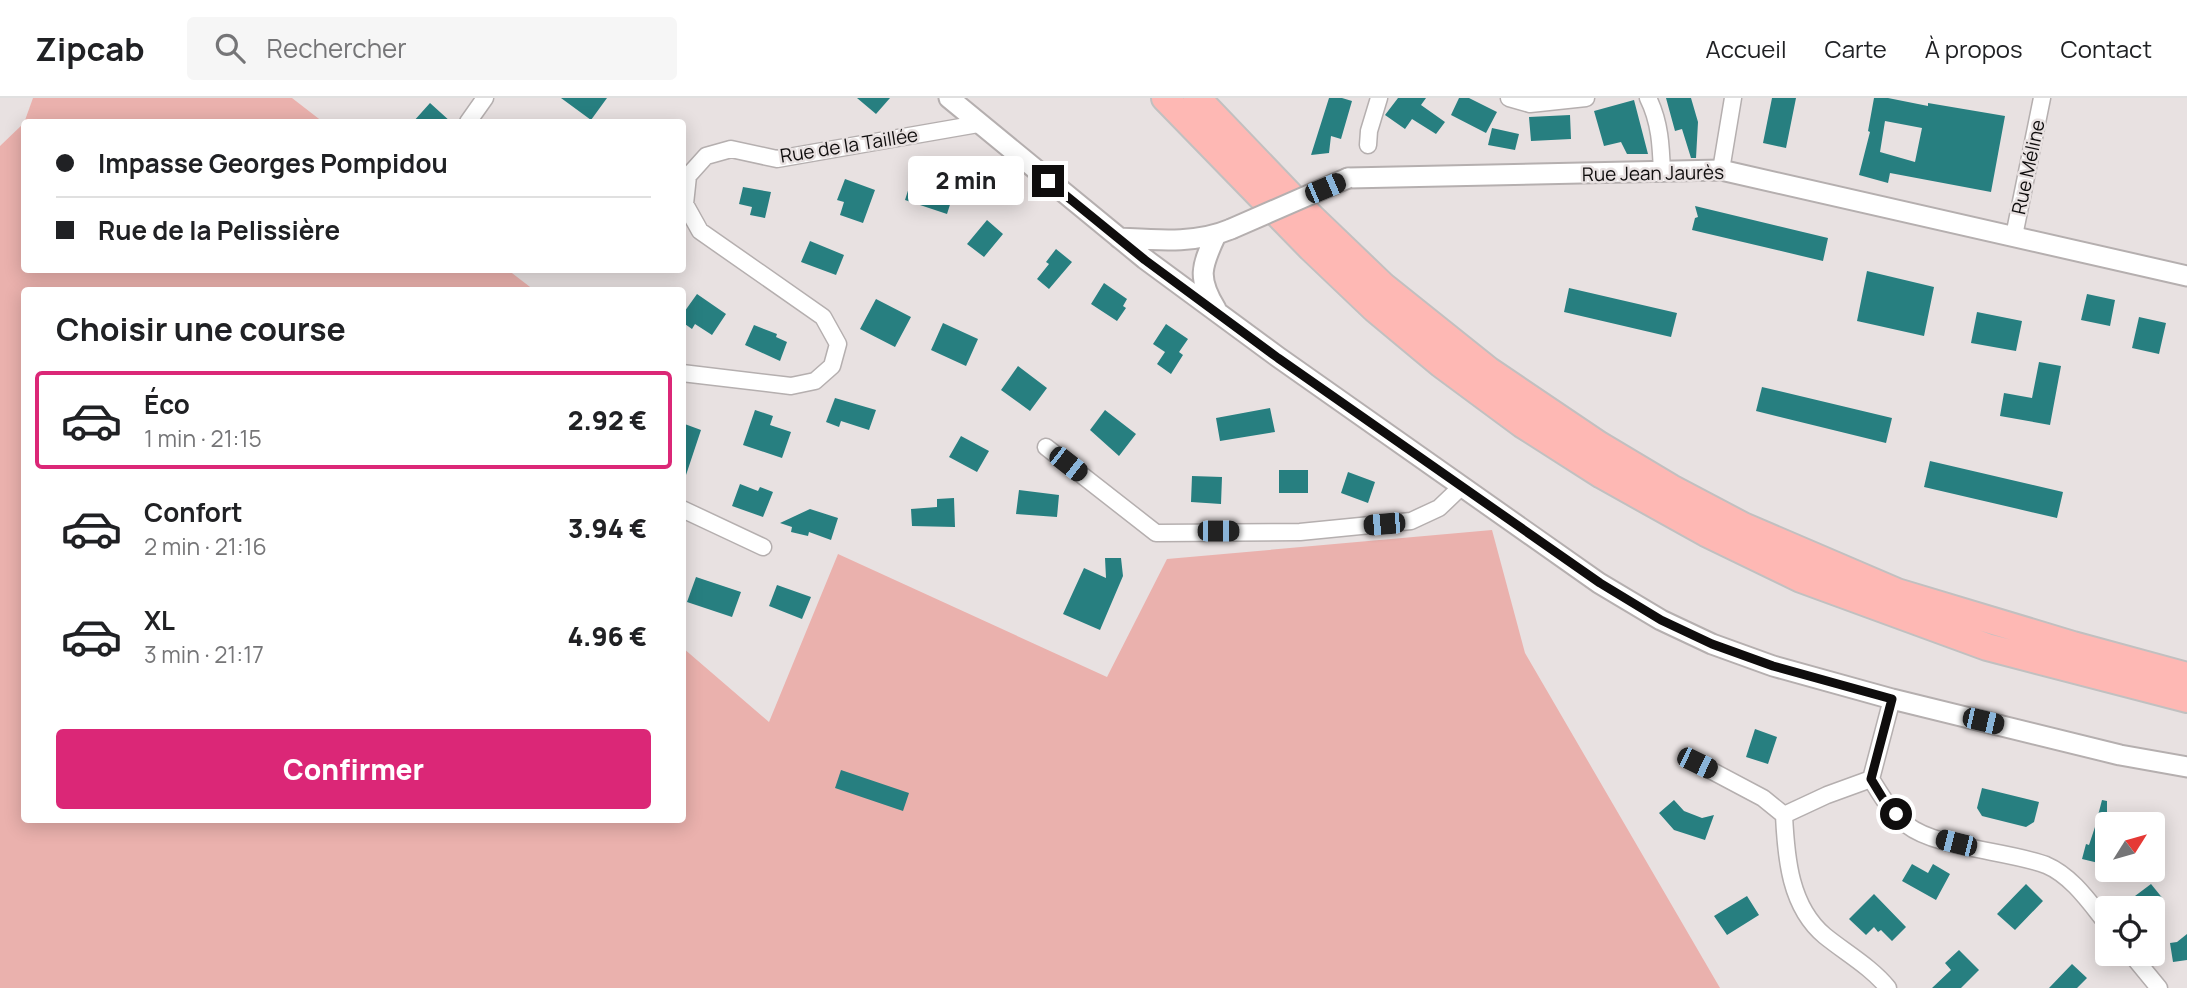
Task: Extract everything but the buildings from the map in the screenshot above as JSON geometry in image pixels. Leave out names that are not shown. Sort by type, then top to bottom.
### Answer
[{"type":"highway","points":[[1165,98],[1311,248],[1375,309],[1441,364],[1512,416],[1602,475],[1706,533],[1801,579],[1987,647],[2187,699]]},
{"type":"highway","points":[[1197,98],[1301,207],[1383,286],[1488,370],[1599,445],[1671,488],[1743,526],[1896,592],[2187,676]]},
{"type":"street","points":[[470,119],[485,98]]},
{"type":"street","points":[[949,98],[1119,238],[1218,313],[1461,487],[1600,583],[1661,620],[1712,644],[1773,666],[1892,699],[2120,755],[2187,767]]},
{"type":"street","points":[[1368,145],[1369,131],[1379,98]]},
{"type":"street","points":[[1515,100],[1530,104],[1586,98]]},
{"type":"street","points":[[1648,98],[1655,113],[1661,139],[1662,173]]},
{"type":"street","points":[[1721,170],[1733,98]]},
{"type":"street","name":"Rue Méline","points":[[2014,236],[2042,98]]},
{"type":"street","name":"Rue de la Taillée","points":[[686,194],[688,176],[706,156],[731,149],[777,159],[978,124]]},
{"type":"street","name":"Rue Jean Jaurès","points":[[1119,238],[1180,240],[1223,232],[1348,178],[1721,170],[2187,276]]},
{"type":"street","name":"Rue de la Taillée","points":[[686,206],[699,230],[823,317],[838,344],[832,366],[815,381],[791,386],[686,373]]},
{"type":"street","points":[[1218,313],[1201,280],[1204,262],[1223,232]]},
{"type":"street","points":[[1046,447],[1156,533],[1300,532],[1411,521],[1438,508],[1461,487]]},
{"type":"street","points":[[686,511],[763,547]]},
{"type":"street","points":[[1892,699],[1871,779],[1885,802],[1908,826],[1932,837],[2047,866],[2075,885],[2095,909]]},
{"type":"street","points":[[1697,763],[1763,798],[1784,815],[1786,854],[1798,899],[1822,933],[1878,976],[1888,988]]},
{"type":"street","points":[[1784,815],[1871,779]]},
{"type":"street","points":[[2141,966],[2159,988]]},
{"type":"shaded area","points":[[33,98],[292,98],[319,119],[25,119]]},
{"type":"shaded area","points":[[21,126],[21,273],[512,273],[530,287],[21,287],[21,823],[686,823],[686,651],[769,722],[838,554],[1107,677],[1167,559],[1492,530],[1525,653],[1720,988],[0,988],[0,146]]},
{"type":"route","points":[[1048,181],[1145,260],[1278,358],[1600,583],[1661,620],[1712,644],[1773,666],[1892,699],[1871,779],[1896,814]]}]
